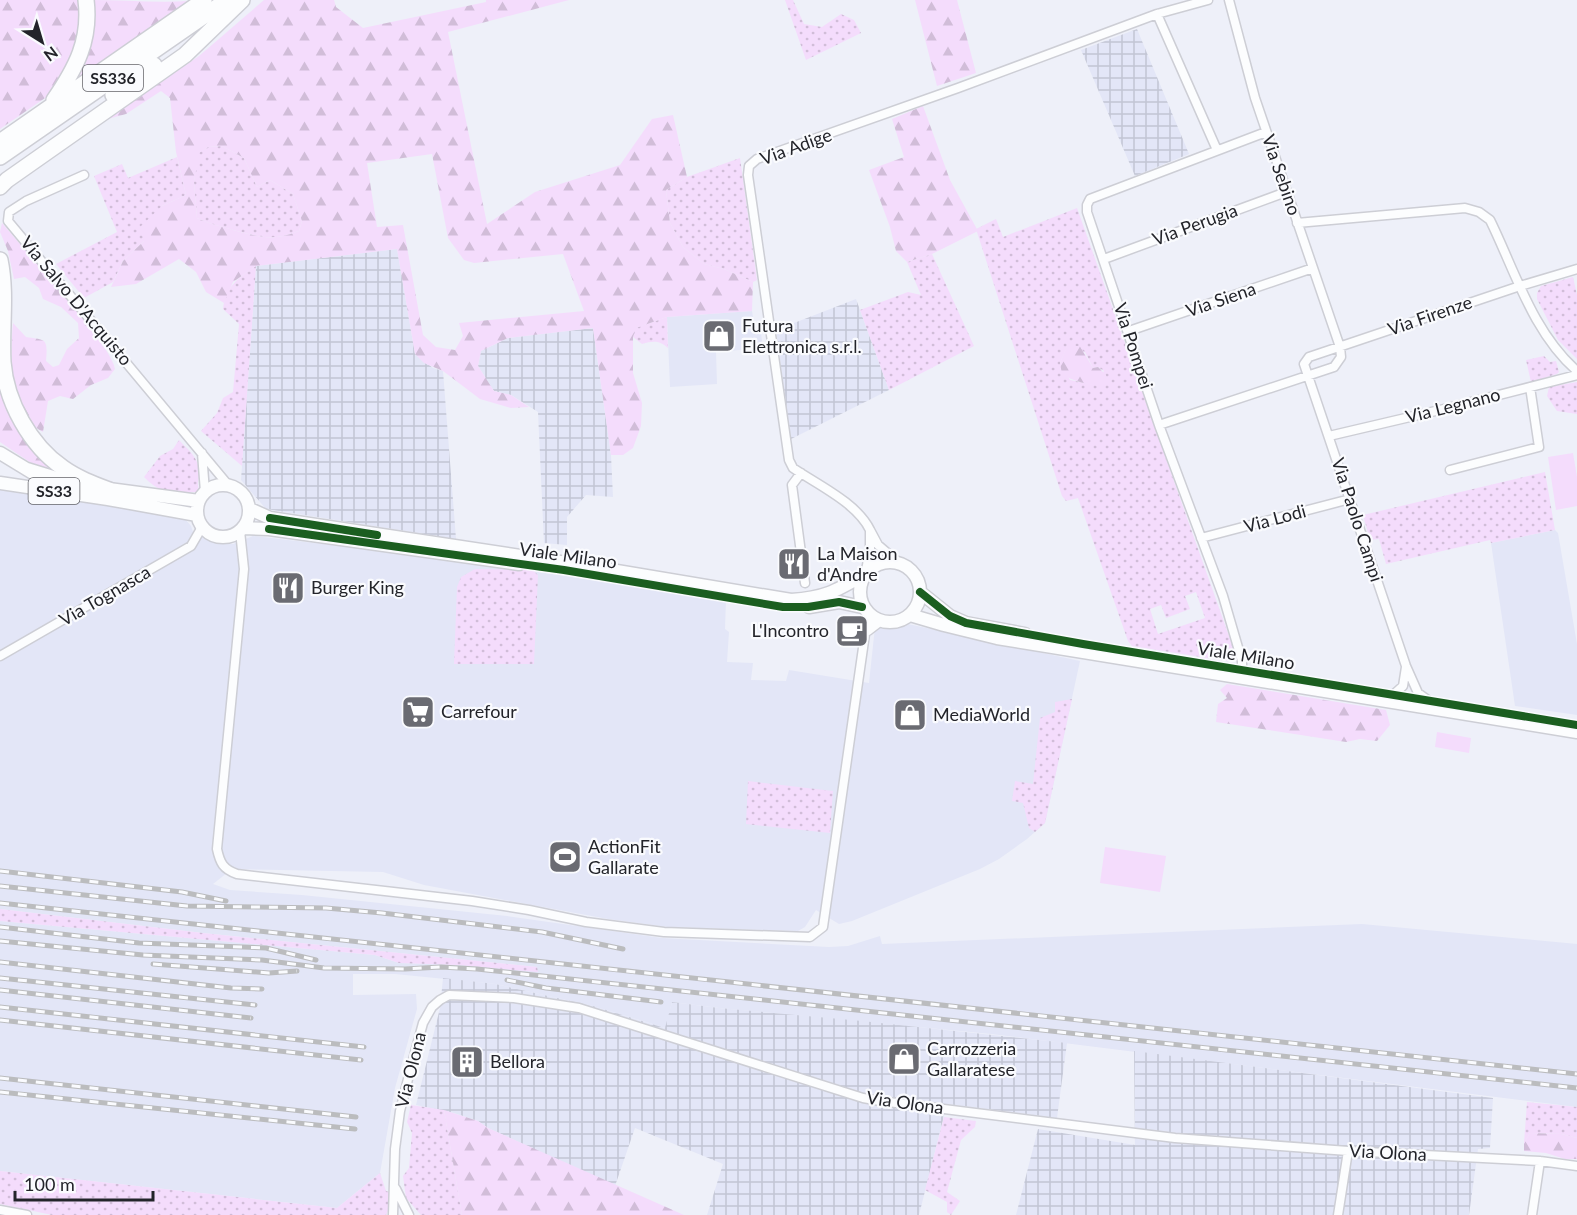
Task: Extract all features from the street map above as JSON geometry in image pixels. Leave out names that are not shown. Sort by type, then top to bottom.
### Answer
[{"type":"highway","points":[[49,108],[74,70],[81,53],[86,33],[86,0]]},
{"type":"highway","name":"SS336","points":[[0,142],[204,0]]},
{"type":"highway","name":"SS336","points":[[0,157],[227,0]]},
{"type":"highway","points":[[0,174],[242,0]]},
{"type":"highway","points":[[0,187],[185,55],[242,0]]},
{"type":"highway","points":[[0,260],[4,292],[3,363],[18,413],[35,441],[63,468],[108,494]]},
{"type":"main road","name":"SS33","points":[[0,453],[27,469],[108,494]]},
{"type":"main road","name":"SS33","points":[[0,483],[108,494]]},
{"type":"main road","points":[[230,486],[243,494],[249,509],[247,522],[242,529],[233,536],[216,537],[200,521],[108,494],[202,496],[213,487],[230,486]]},
{"type":"main road","points":[[200,521],[202,496]]},
{"type":"main road","name":"Viale Milano","points":[[249,509],[270,518],[593,567],[791,600],[815,599],[834,592],[865,574]]},
{"type":"main road","name":"Viale Milano","points":[[242,529],[269,529],[564,570],[783,607],[808,608],[839,602],[862,607]]},
{"type":"main road","points":[[889,561],[907,567],[914,574],[920,592],[910,615],[891,622],[876,619],[862,607],[859,590],[865,574],[871,567],[889,561]]},
{"type":"main road","name":"Viale Milano","points":[[920,592],[950,616],[966,623],[1577,725]]},
{"type":"main road","name":"Viale Milano","points":[[910,615],[944,626],[997,638],[1577,732]]},
{"type":"street","name":"Via Adige","points":[[899,563],[878,545],[865,520],[855,510],[791,465],[748,175],[749,166],[757,159],[940,95],[1157,14],[1208,0]]},
{"type":"street","name":"Via Sebino","points":[[1229,0],[1266,132],[1340,347]]},
{"type":"street","points":[[1157,14],[1217,150]]},
{"type":"street","name":"Via Pompei","points":[[1242,670],[1242,661],[1224,601],[1159,425],[1087,212],[1087,205],[1090,199],[1266,132]]},
{"type":"street","name":"Via Salvo D'Acquisto","points":[[84,175],[26,201],[9,212],[9,221],[230,486]]},
{"type":"street","name":"Via Perugia","points":[[1104,259],[1286,192]]},
{"type":"street","points":[[1297,223],[1465,208],[1479,212],[1490,220],[1520,286],[1553,346],[1577,373]]},
{"type":"street","name":"Via Siena","points":[[1129,332],[1312,268]]},
{"type":"street","name":"Via Firenze","points":[[1308,375],[1304,364],[1309,357],[1577,269]]},
{"type":"street","points":[[1159,425],[1334,367],[1341,357],[1340,347]]},
{"type":"street","name":"Via Legnano","points":[[1329,436],[1530,387],[1577,373]]},
{"type":"street","name":"Via Paolo Campi","points":[[1308,375],[1406,666],[1418,693],[1429,701]]},
{"type":"street","points":[[1450,470],[1539,447],[1530,387]]},
{"type":"street","points":[[202,452],[202,496]]},
{"type":"street","points":[[801,473],[792,486],[805,583]]},
{"type":"street","name":"Via Lodi","points":[[1201,538],[1350,499]]},
{"type":"street","name":"Via Tognasca","points":[[0,657],[191,546],[200,521]]},
{"type":"street","points":[[242,529],[244,569],[217,849],[222,866],[237,874],[472,901],[586,922],[664,932],[810,937],[823,927],[865,634],[876,619]]},
{"type":"street","points":[[865,574],[870,552],[870,530]]},
{"type":"street","points":[[1393,695],[1403,686],[1406,666]]},
{"type":"street","name":"Via Olona","points":[[393,1215],[395,1149],[400,1111],[423,1023],[432,1007],[449,995],[514,998],[579,1008],[863,1098],[1175,1138],[1348,1151],[1540,1161],[1577,1166]]},
{"type":"street","points":[[1338,1215],[1348,1151]]},
{"type":"street","points":[[1532,1215],[1540,1161]]},
{"type":"street","name":"Via Olona","points":[[395,1185],[409,1215]]},
{"type":"street","points":[[0,1210],[27,1215]]},
{"type":"shaded area","points":[[1137,29],[1189,154],[1135,176],[1081,50]]},
{"type":"shaded area","points":[[397,249],[415,354],[433,368],[443,371],[456,539],[266,509],[241,480],[256,266]]},
{"type":"shaded area","points":[[856,299],[889,390],[791,439],[776,330]]},
{"type":"shaded area","points":[[752,311],[754,323],[760,326],[763,348],[716,352],[717,384],[670,387],[667,317]]},
{"type":"shaded area","points":[[593,328],[611,455],[613,497],[586,495],[567,517],[567,545],[544,543],[538,412],[511,395],[494,391],[478,366],[481,351],[508,338]]},
{"type":"shaded area","points":[[0,487],[178,517],[186,520],[193,532],[216,543],[233,544],[253,536],[452,559],[726,600],[725,629],[729,632],[727,662],[753,663],[751,680],[786,681],[789,670],[869,683],[875,627],[894,621],[1080,661],[1045,823],[999,859],[980,869],[852,921],[839,924],[816,910],[805,927],[798,931],[668,927],[608,919],[424,885],[383,872],[232,869],[213,884],[230,890],[507,916],[662,938],[829,947],[848,946],[880,936],[882,944],[1362,924],[1577,944],[1577,1107],[991,1034],[672,1002],[666,1028],[593,1006],[495,984],[395,974],[353,974],[353,995],[416,994],[417,1009],[395,1088],[380,1173],[337,1208],[0,1171],[0,921],[375,955],[399,963],[537,967],[203,933],[0,909]]},
{"type":"shaded area","points":[[1555,530],[1558,533],[1577,644],[1577,715],[1515,706],[1491,543]]},
{"type":"shaded area","points":[[443,978],[495,984],[593,1006],[665,1028],[672,1002],[1067,1043],[1057,1118],[947,1104],[919,1215],[707,1215],[723,1164],[635,1128],[615,1186],[488,1128],[478,1121],[416,1105],[440,1008]]},
{"type":"shaded area","points":[[1134,1051],[1493,1098],[1490,1148],[1478,1149],[1469,1215],[1016,1215],[1038,1129],[1135,1145]]},
{"type":"green space","points":[[0,0],[81,0],[81,33],[64,78],[48,96],[0,129]]},
{"type":"green space","points":[[91,0],[189,1],[78,78],[92,40],[94,21]]},
{"type":"green space","points":[[264,0],[334,0],[336,7],[363,28],[486,2],[486,0],[569,0],[448,32],[487,224],[535,192],[620,165],[652,119],[673,115],[687,177],[666,190],[670,223],[683,247],[704,264],[724,269],[753,282],[752,311],[667,317],[636,328],[633,337],[633,373],[642,403],[641,426],[633,448],[623,455],[611,455],[593,328],[508,338],[481,351],[478,366],[494,391],[511,395],[529,407],[511,408],[480,399],[443,371],[424,363],[415,354],[397,249],[256,266],[233,282],[224,303],[206,292],[196,272],[179,259],[136,284],[111,287],[123,261],[144,241],[140,227],[162,206],[186,195],[176,152],[170,98],[161,91],[126,114],[108,119],[199,56]],"holes":[[[222,146],[244,158],[257,187],[270,180],[293,194],[302,221],[299,231],[266,237],[251,235],[197,218],[194,182],[199,153],[208,147]],[[432,154],[448,238],[464,260],[474,263],[563,254],[584,311],[459,323],[463,336],[455,350],[436,347],[423,335],[403,225],[377,227],[367,163]]]},
{"type":"green space","points":[[785,0],[793,0],[804,24],[822,27],[841,14],[854,20],[861,33],[806,60]]},
{"type":"green space","points":[[915,0],[957,0],[976,73],[937,86]]},
{"type":"green space","points":[[923,106],[950,180],[978,231],[932,254],[907,262],[896,251],[890,227],[869,170],[904,157],[892,119]]},
{"type":"green space","points":[[222,146],[244,158],[257,187],[270,180],[293,194],[302,221],[299,231],[266,237],[251,235],[197,218],[194,182],[198,153],[208,147]]},
{"type":"green space","points":[[177,157],[186,195],[162,206],[144,241],[123,261],[113,282],[84,298],[56,264],[117,232],[94,176],[122,164],[128,178]]},
{"type":"green space","points":[[740,158],[757,280],[753,282],[724,269],[704,264],[683,247],[670,223],[666,190],[687,177]]},
{"type":"green space","points":[[1077,208],[1235,653],[1233,662],[1132,646],[1128,641],[1078,498],[1066,501],[1062,496],[976,229],[996,219],[1003,237]],"holes":[[[1067,347],[1085,352],[1093,368],[1098,367],[1104,371],[1095,385],[1070,380],[1060,363]],[[1196,592],[1205,618],[1158,634],[1150,609],[1161,605],[1166,618],[1190,609],[1185,596]]]},
{"type":"green space","points":[[2,223],[84,320],[111,358],[115,369],[108,378],[91,385],[73,399],[60,396],[48,401],[43,432],[32,424],[17,398],[12,367],[13,323],[26,337],[42,340],[46,344],[46,361],[53,367],[59,365],[67,349],[79,338],[78,323],[61,307],[43,299],[39,288],[25,277],[14,279],[8,251],[0,232]]},
{"type":"green space","points":[[932,254],[974,346],[889,390],[860,310],[908,292],[921,295],[907,262]]},
{"type":"green space","points":[[256,266],[242,466],[201,431],[217,413],[223,398],[233,392],[239,324],[223,309],[227,294],[234,283]]},
{"type":"green space","points":[[1573,277],[1577,295],[1577,359],[1558,340],[1537,299],[1541,286]]},
{"type":"green space","points":[[667,317],[668,348],[656,342],[642,344],[633,337],[635,328]]},
{"type":"green space","points":[[1067,346],[1080,346],[1093,368],[1098,367],[1106,375],[1107,382],[1101,386],[1091,385],[1062,374],[1060,363]]},
{"type":"green space","points":[[1544,356],[1550,362],[1556,361],[1559,372],[1531,382],[1526,360]]},
{"type":"green space","points":[[0,373],[54,465],[52,472],[34,465],[0,442]]},
{"type":"green space","points":[[1577,382],[1577,414],[1557,411],[1547,396],[1549,387]]},
{"type":"green space","points":[[179,440],[192,454],[199,467],[200,492],[164,491],[144,477],[160,456],[173,449]]},
{"type":"green space","points":[[1573,453],[1577,477],[1577,506],[1556,510],[1548,457]]},
{"type":"green space","points":[[1545,472],[1555,530],[1491,543],[1490,540],[1386,564],[1379,539],[1370,540],[1363,515]]},
{"type":"green space","points":[[475,569],[533,570],[538,575],[534,664],[454,664],[457,587],[461,577]]},
{"type":"green space","points":[[1227,684],[1386,710],[1390,725],[1377,741],[1360,739],[1346,742],[1216,722],[1218,704],[1227,698],[1220,690]]},
{"type":"green space","points":[[1072,699],[1045,823],[1035,832],[1029,828],[1023,803],[1012,801],[1015,781],[1033,784],[1040,718],[1055,712],[1055,702]]},
{"type":"green space","points":[[1437,732],[1471,738],[1469,753],[1435,747]]},
{"type":"green space","points":[[748,781],[833,791],[830,833],[746,824]]},
{"type":"green space","points":[[1105,847],[1166,856],[1160,892],[1100,883]]},
{"type":"green space","points":[[0,909],[203,933],[537,967],[538,972],[458,965],[399,963],[375,955],[0,921]]},
{"type":"green space","points":[[1527,1102],[1577,1107],[1577,1138],[1561,1134],[1530,1133],[1524,1143]]},
{"type":"green space","points":[[411,1105],[444,1110],[462,1215],[421,1215],[406,1198],[403,1176],[409,1168],[412,1133],[407,1122]]},
{"type":"green space","points":[[444,1110],[478,1121],[488,1128],[684,1215],[462,1215]]},
{"type":"green space","points":[[944,1117],[976,1121],[975,1127],[961,1140],[947,1192],[960,1201],[951,1215],[947,1212],[947,1202],[925,1190]]},
{"type":"green space","points":[[1530,1133],[1561,1134],[1577,1138],[1577,1159],[1524,1151],[1524,1143]]},
{"type":"green space","points":[[0,1171],[337,1208],[380,1173],[386,1191],[389,1192],[390,1206],[386,1215],[52,1215],[0,1204]]},
{"type":"railway","points":[[0,871],[182,892],[226,901]]},
{"type":"railway","points":[[0,886],[187,906],[326,908],[382,913],[542,932],[623,949]]},
{"type":"railway","points":[[0,903],[1577,1074]]},
{"type":"railway","points":[[0,927],[139,943],[266,948],[316,960]]},
{"type":"railway","points":[[0,941],[143,955],[262,960],[324,968],[477,969],[1577,1088]]},
{"type":"railway","points":[[0,962],[231,988],[262,989]]},
{"type":"railway","points":[[153,964],[269,973],[297,971]]},
{"type":"railway","points":[[0,978],[255,1005]]},
{"type":"railway","points":[[507,980],[546,988],[661,1002]]},
{"type":"railway","points":[[0,990],[251,1018]]},
{"type":"railway","points":[[0,1007],[364,1047]]},
{"type":"railway","points":[[0,1020],[361,1060]]},
{"type":"railway","points":[[0,1078],[356,1117]]},
{"type":"railway","points":[[0,1092],[355,1129]]},
{"type":"cycle path","points":[[270,518],[377,535]]},
{"type":"cycle path","points":[[269,529],[564,570],[783,607],[808,607],[839,602],[862,607]]},
{"type":"cycle path","points":[[920,592],[950,616],[966,623],[1577,725]]},
{"type":"place","name":"Futura Elettronica s.r.l.","points":[[719,336]]},
{"type":"place","name":"La Maison d'Andre","points":[[794,564]]},
{"type":"place","name":"Burger King","points":[[288,588]]},
{"type":"place","name":"L'Incontro","points":[[852,631]]},
{"type":"place","name":"Carrefour","points":[[418,712]]},
{"type":"place","name":"MediaWorld","points":[[910,715]]},
{"type":"place","name":"ActionFit Gallarate","points":[[565,857]]},
{"type":"place","name":"Carrozzeria Gallaratese","points":[[904,1059]]},
{"type":"place","name":"Bellora","points":[[467,1062]]}]
